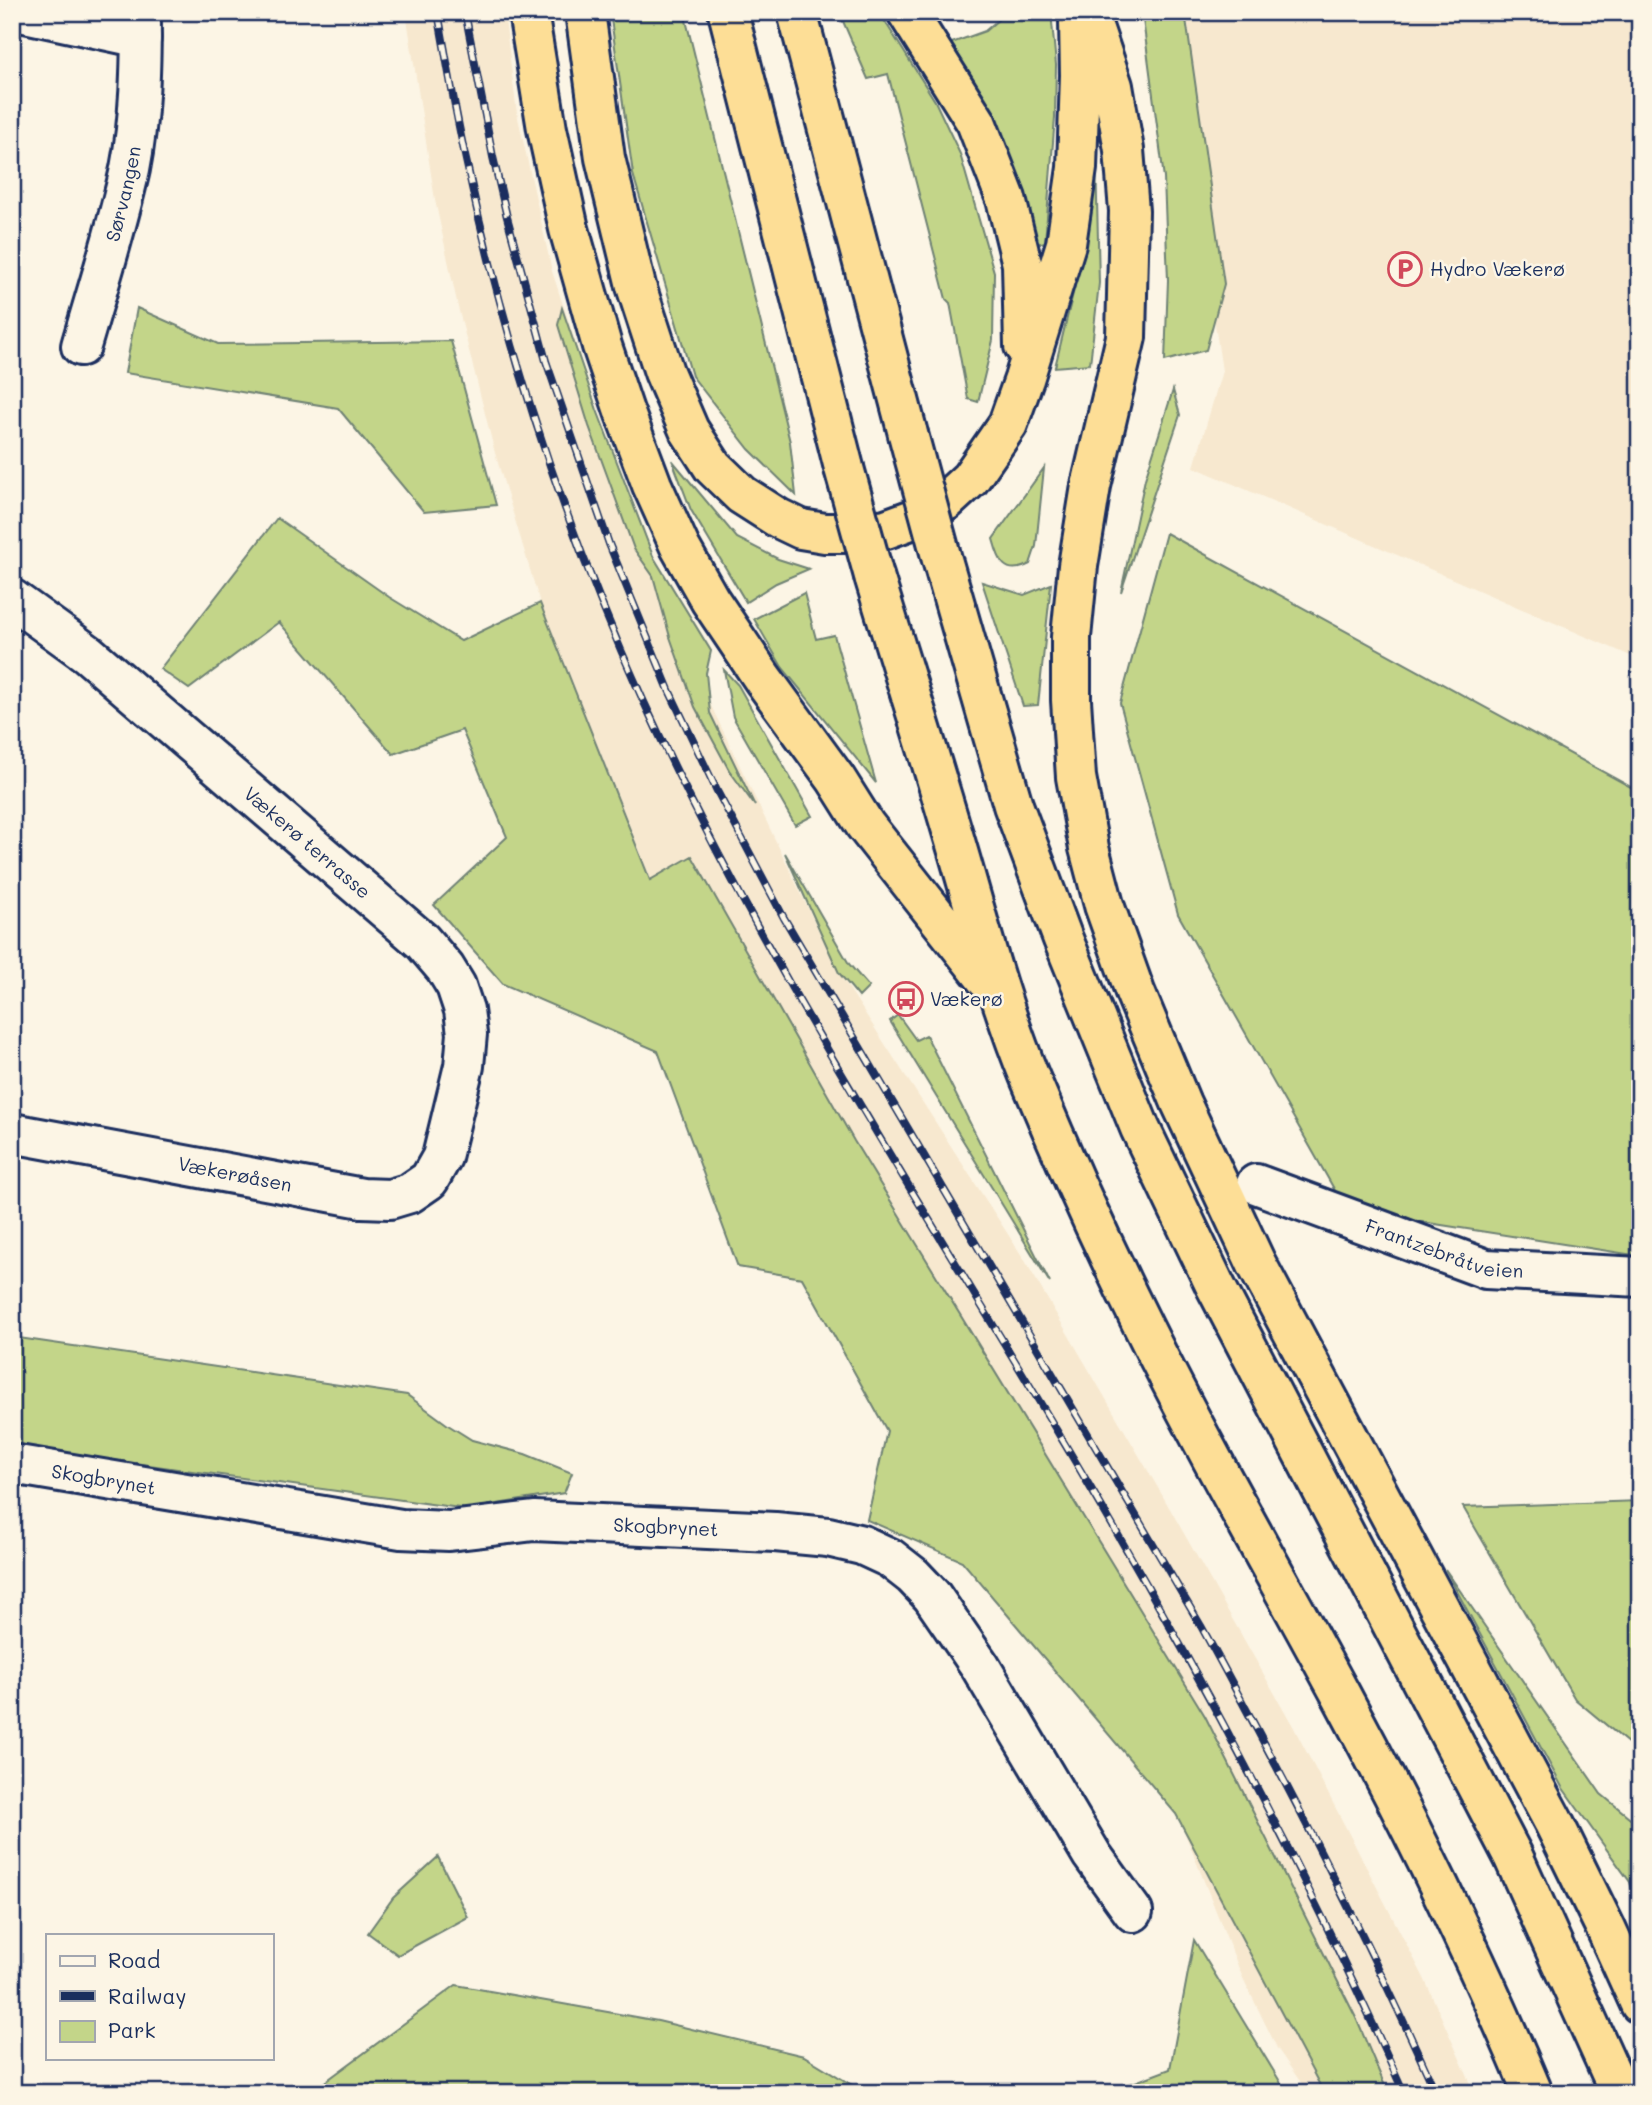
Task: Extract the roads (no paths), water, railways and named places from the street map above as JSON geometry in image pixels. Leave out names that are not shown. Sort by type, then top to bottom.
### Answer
[{"type":"highway","points":[[528,12],[547,129],[573,242],[602,346],[652,485],[680,547],[710,600],[763,679],[836,779],[865,825],[999,996]]},
{"type":"highway","points":[[585,12],[605,158],[636,286],[664,372],[690,430],[713,467],[742,495],[801,529],[825,533],[886,529],[916,518],[946,501],[970,479],[1007,424],[1024,379],[1066,244],[1077,168],[1080,75],[1078,12]]},
{"type":"highway","points":[[728,12],[874,576],[952,830],[999,996],[1028,1075],[1144,1328],[1343,1699],[1446,1900],[1533,2093]]},
{"type":"highway","points":[[797,12],[941,555],[1013,805],[1063,939],[1140,1128],[1245,1343],[1513,1856],[1620,2093]]},
{"type":"highway","points":[[907,12],[976,122],[1006,199],[1022,264],[1024,379]]},
{"type":"highway","points":[[1088,12],[1113,86],[1124,150],[1129,211],[1126,337],[1091,486],[1078,566],[1071,637],[1071,700],[1076,777],[1088,848],[1104,905],[1135,992],[1181,1103],[1256,1263],[1553,1821],[1640,2004]]},
{"type":"street","name":"Sørvangen","points":[[20,12],[141,25],[137,113],[129,170],[81,346]]},
{"type":"street","name":"Vækerø terrasse","points":[[12,599],[88,654],[422,941],[445,968],[456,986],[464,1010],[467,1034],[464,1066],[442,1157]]},
{"type":"street","name":"Vækerøåsen","points":[[12,1133],[362,1198],[390,1199],[410,1193],[429,1180],[442,1157]]},
{"type":"street","name":"Frantzebråtveien","points":[[1256,1184],[1486,1269],[1640,1277]]},
{"type":"street","name":"Skogbrynet","points":[[12,1464],[401,1529],[449,1531],[534,1521],[775,1532],[828,1537],[862,1545],[890,1558],[932,1596],[980,1666],[1092,1855],[1133,1912]]},
{"type":"railway","points":[[438,12],[458,123],[482,229],[519,367],[563,502],[643,700],[733,881],[832,1058],[1092,1490],[1188,1658],[1279,1830],[1404,2093]]},
{"type":"railway","points":[[465,12],[493,157],[546,361],[609,544],[669,690],[717,791],[784,918],[1201,1626],[1323,1857],[1436,2093]]},
{"type":"place","name":"Hydro Vækerø","points":[[1405,269]]},
{"type":"place","name":"Vækerø","points":[[906,999]]}]
